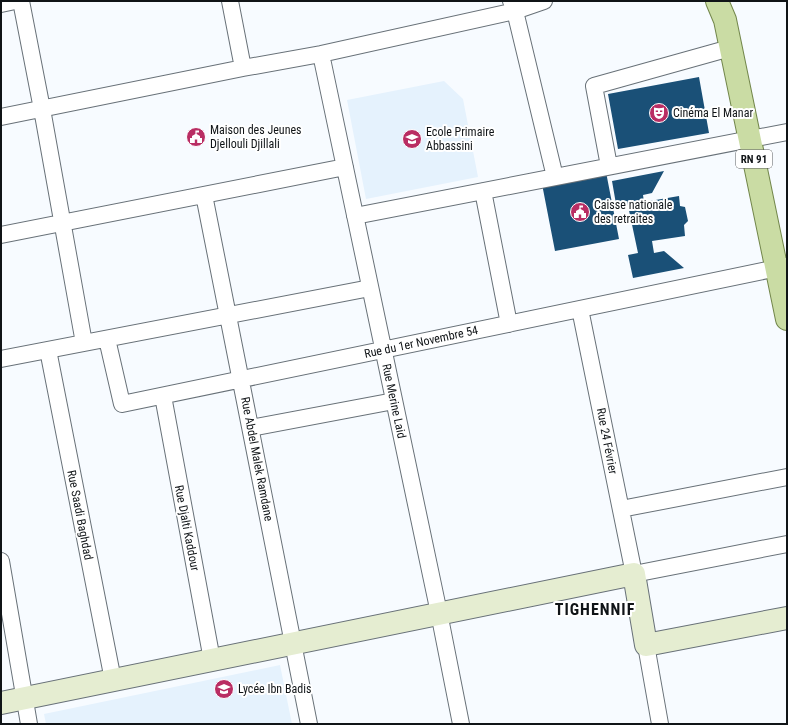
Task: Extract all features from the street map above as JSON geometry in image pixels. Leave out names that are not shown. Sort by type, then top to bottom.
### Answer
[{"type":"main road","name":"RN 91","points":[[716,1],[725,20],[749,139],[782,267],[787,319]]},
{"type":"main road","points":[[1,703],[634,574]]},
{"type":"main road","name":"Rue 24 Février","points":[[634,574],[646,645]]},
{"type":"main road","points":[[646,645],[787,618]]},
{"type":"street","points":[[1,4],[15,1]]},
{"type":"street","points":[[20,1],[42,108],[84,343]]},
{"type":"street","points":[[230,1],[243,68]]},
{"type":"street","points":[[1,117],[243,68],[321,54],[513,6],[544,1]]},
{"type":"street","points":[[513,6],[555,176]]},
{"type":"street","points":[[609,166],[594,86],[730,48]]},
{"type":"street","name":"Rue Merine Laid","points":[[321,54],[461,724]]},
{"type":"street","points":[[355,216],[787,132]]},
{"type":"street","points":[[1,235],[345,167]]},
{"type":"street","points":[[483,191],[509,324]]},
{"type":"street","name":"Rue Abdel Malek Ramdane","points":[[204,195],[309,724]]},
{"type":"street","name":"Rue du 1er Novembre 54","points":[[107,339],[122,404],[782,267]]},
{"type":"street","points":[[1,359],[370,288]]},
{"type":"street","name":"Rue 24 Février","points":[[580,309],[634,574]]},
{"type":"street","name":"Rue Saadi Baghdad","points":[[48,350],[113,680]]},
{"type":"street","name":"Rue Djalti Kaddour","points":[[163,396],[212,660]]},
{"type":"street","points":[[251,428],[394,401]]},
{"type":"street","points":[[621,509],[787,477]]},
{"type":"street","points":[[634,574],[787,544]]},
{"type":"street","points":[[1,561],[29,724]]},
{"type":"street","name":"Rue 24 Février","points":[[646,645],[660,724]]},
{"type":"shaded area","name":"Ecole Primaire Abbassini","points":[[444,81],[463,99],[478,177],[366,199],[347,100]]},
{"type":"shaded area","name":"Lycée Ibn Badis","points":[[280,665],[292,724],[46,724],[44,714]]},
{"type":"building","name":"Cinéma El Manar","points":[[699,77],[709,133],[618,149],[608,94]]},
{"type":"building","points":[[664,171],[652,193],[643,195],[644,202],[679,196],[680,206],[685,207],[688,221],[684,225],[685,236],[652,241],[654,253],[664,251],[684,268],[633,278],[628,255],[638,253],[627,201],[616,204],[612,181]]},
{"type":"building","name":"Caisse nationale des retraites","points":[[606,172],[619,239],[555,251],[542,184]]},
{"type":"place","name":"Cinéma El Manar","points":[[659,113]]},
{"type":"place","name":"Maison des Jeunes Djellouli Djillali","points":[[196,137]]},
{"type":"place","name":"Ecole Primaire Abbassini","points":[[412,139]]},
{"type":"place","name":"Caisse nationale des retraites","points":[[580,212]]},
{"type":"place","name":"Lycée Ibn Badis","points":[[224,689]]},
{"type":"district","name":"TIGHENNIF","points":[[595,609]]}]
